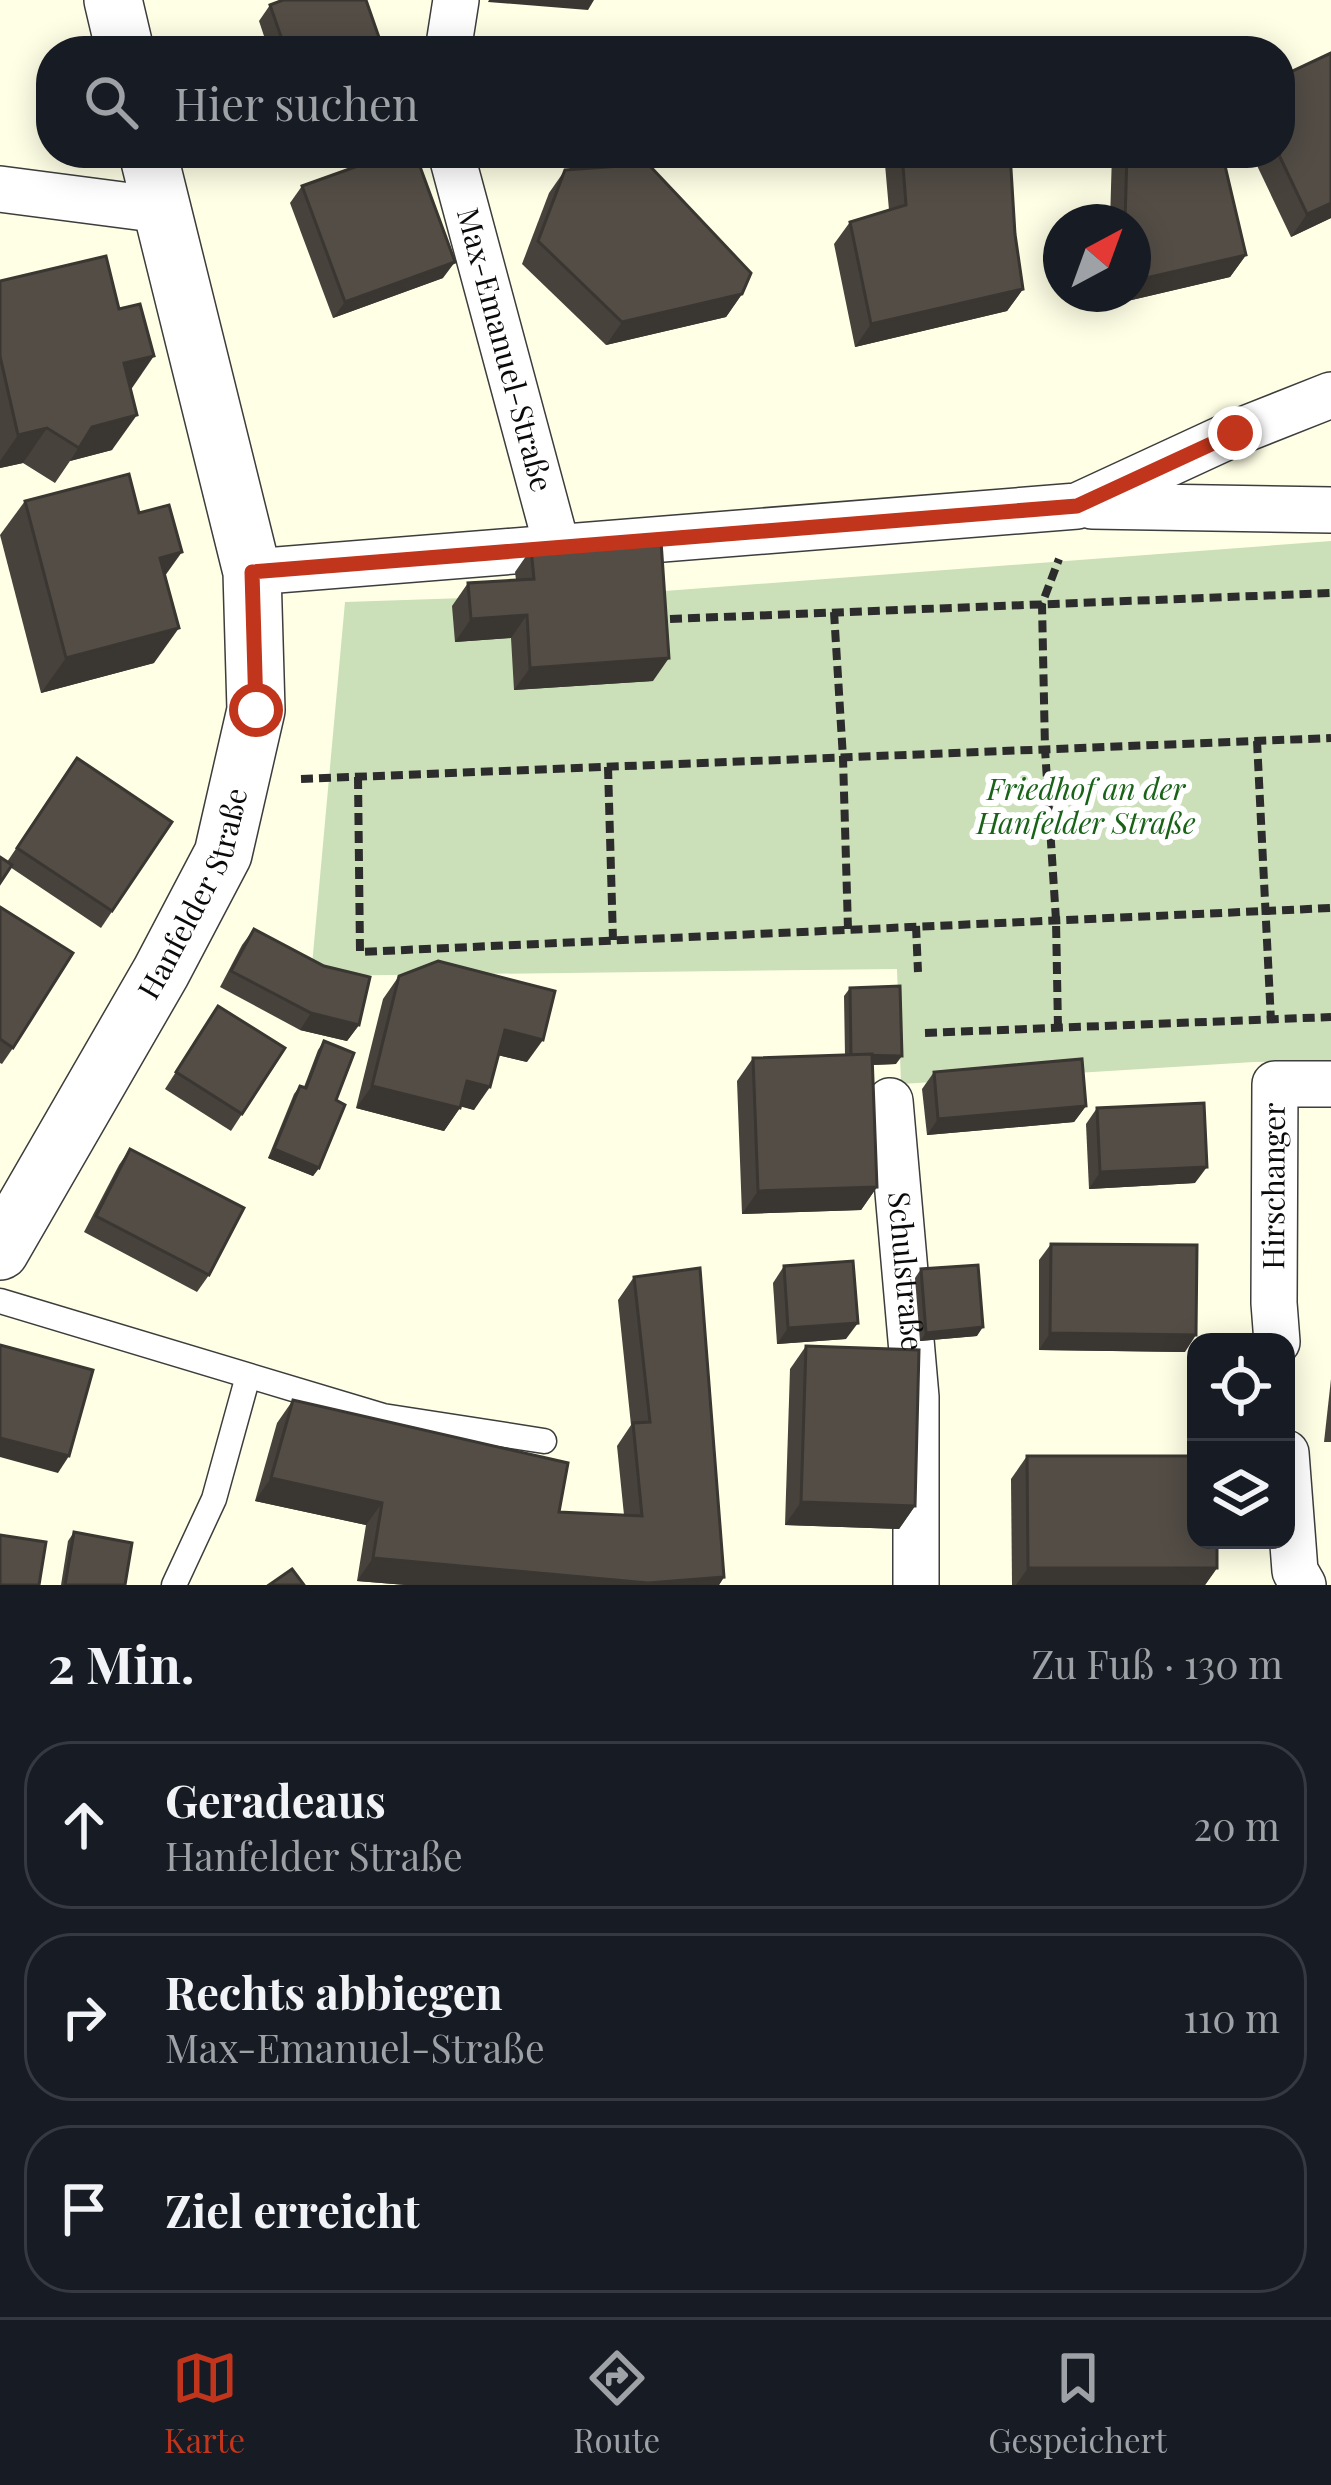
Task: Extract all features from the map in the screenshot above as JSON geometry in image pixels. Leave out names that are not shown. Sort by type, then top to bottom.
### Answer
[{"type":"street","points":[[113,0],[121,36]]},
{"type":"street","points":[[450,36],[456,0]]},
{"type":"street","name":"Hanfelder Straße","points":[[0,1251],[161,972],[223,854],[256,710],[252,572],[151,168]]},
{"type":"street","name":"Max-Emanuel-Straße","points":[[455,168],[557,548]]},
{"type":"street","points":[[0,189],[161,210]]},
{"type":"street","points":[[1077,506],[1235,433],[1331,395]]},
{"type":"street","points":[[252,572],[1077,506],[1331,510]]},
{"type":"street","name":"Hirschanger","points":[[1276,1333],[1275,1084],[1331,1084]]},
{"type":"street","name":"Schulstraße","points":[[890,1101],[916,1397],[916,1585]]},
{"type":"street","points":[[1293,1549],[1295,1571],[1303,1585]]},
{"type":"lane","points":[[0,1301],[383,1415],[544,1441]]},
{"type":"lane","points":[[174,1585],[214,1499],[248,1376]]},
{"type":"path","points":[[670,619],[1331,592]]},
{"type":"path","points":[[1042,604],[1058,1028]]},
{"type":"path","points":[[834,612],[848,929]]},
{"type":"path","points":[[239,782],[1331,738]]},
{"type":"path","points":[[1257,741],[1275,1084]]},
{"type":"path","points":[[608,766],[614,940]]},
{"type":"path","points":[[358,777],[360,952],[1331,908]]},
{"type":"path","points":[[916,926],[918,972]]},
{"type":"path","points":[[925,1033],[1331,1017]]},
{"type":"green space","name":"Friedhof an der Hanfelder Straße","points":[[1331,541],[1331,1061],[901,1084],[897,969],[311,976],[345,602],[651,592]]},
{"type":"building","points":[[283,0],[366,0],[379,36],[281,36],[270,5]]},
{"type":"building","points":[[1331,53],[1331,203],[1307,214],[1285,168],[1295,168],[1295,70]]},
{"type":"building","points":[[352,168],[421,168],[455,262],[345,302],[302,186]]},
{"type":"building","points":[[652,168],[751,273],[742,294],[622,322],[538,241],[565,170]]},
{"type":"building","points":[[903,168],[1011,168],[1023,289],[871,324],[850,222],[906,205]]},
{"type":"building","points":[[1127,168],[1226,168],[1246,255],[1151,277],[1151,204],[1126,204]]},
{"type":"building","points":[[106,256],[119,309],[140,304],[154,356],[124,363],[137,415],[92,427],[79,448],[47,428],[18,435],[0,356],[0,281]]},
{"type":"building","points":[[129,474],[139,513],[169,505],[182,552],[160,558],[179,628],[66,658],[25,501]]},
{"type":"building","points":[[661,541],[669,658],[530,668],[527,615],[471,619],[468,583],[534,579],[531,549]]},
{"type":"building","points":[[77,758],[172,822],[112,911],[17,848]]},
{"type":"building","points":[[0,857],[12,865],[0,883]]},
{"type":"building","points":[[0,907],[73,953],[13,1048],[0,1039]]},
{"type":"building","points":[[254,929],[324,966],[370,977],[359,1025],[311,1013],[231,971]]},
{"type":"building","points":[[438,961],[555,991],[543,1040],[505,1030],[490,1087],[467,1081],[460,1108],[372,1086],[399,976]]},
{"type":"building","points":[[900,986],[902,1056],[851,1055],[850,988]]},
{"type":"building","points":[[218,1006],[285,1048],[242,1114],[176,1072]]},
{"type":"building","points":[[324,1041],[354,1053],[336,1100],[345,1105],[319,1168],[274,1149]]},
{"type":"building","points":[[872,1054],[877,1187],[758,1191],[753,1058]]},
{"type":"building","points":[[1082,1059],[1086,1106],[938,1119],[934,1072]]},
{"type":"building","points":[[1204,1103],[1207,1167],[1100,1172],[1097,1108]]},
{"type":"building","points":[[130,1149],[244,1208],[209,1275],[96,1216]]},
{"type":"building","points":[[1051,1244],[1197,1245],[1196,1333],[1050,1333]]},
{"type":"building","points":[[853,1261],[858,1323],[788,1328],[784,1266]]},
{"type":"building","points":[[978,1265],[983,1327],[926,1333],[921,1269]]},
{"type":"building","points":[[700,1268],[724,1577],[648,1583],[373,1558],[382,1503],[271,1478],[293,1400],[568,1463],[559,1512],[642,1516],[633,1423],[650,1422],[634,1277]]},
{"type":"building","points":[[0,1345],[93,1370],[69,1456],[0,1438]]},
{"type":"building","points":[[806,1346],[919,1350],[915,1506],[801,1502]]},
{"type":"building","points":[[1027,1456],[1187,1456],[1187,1549],[1217,1549],[1217,1568],[1028,1568]]},
{"type":"building","points":[[74,1532],[132,1543],[125,1585],[65,1585]]},
{"type":"building","points":[[0,1535],[46,1542],[39,1585],[0,1585]]},
{"type":"building","points":[[292,1569],[304,1585],[269,1585]]},
{"type":"route","points":[[256,710],[252,572],[1077,506],[1235,433]]}]
